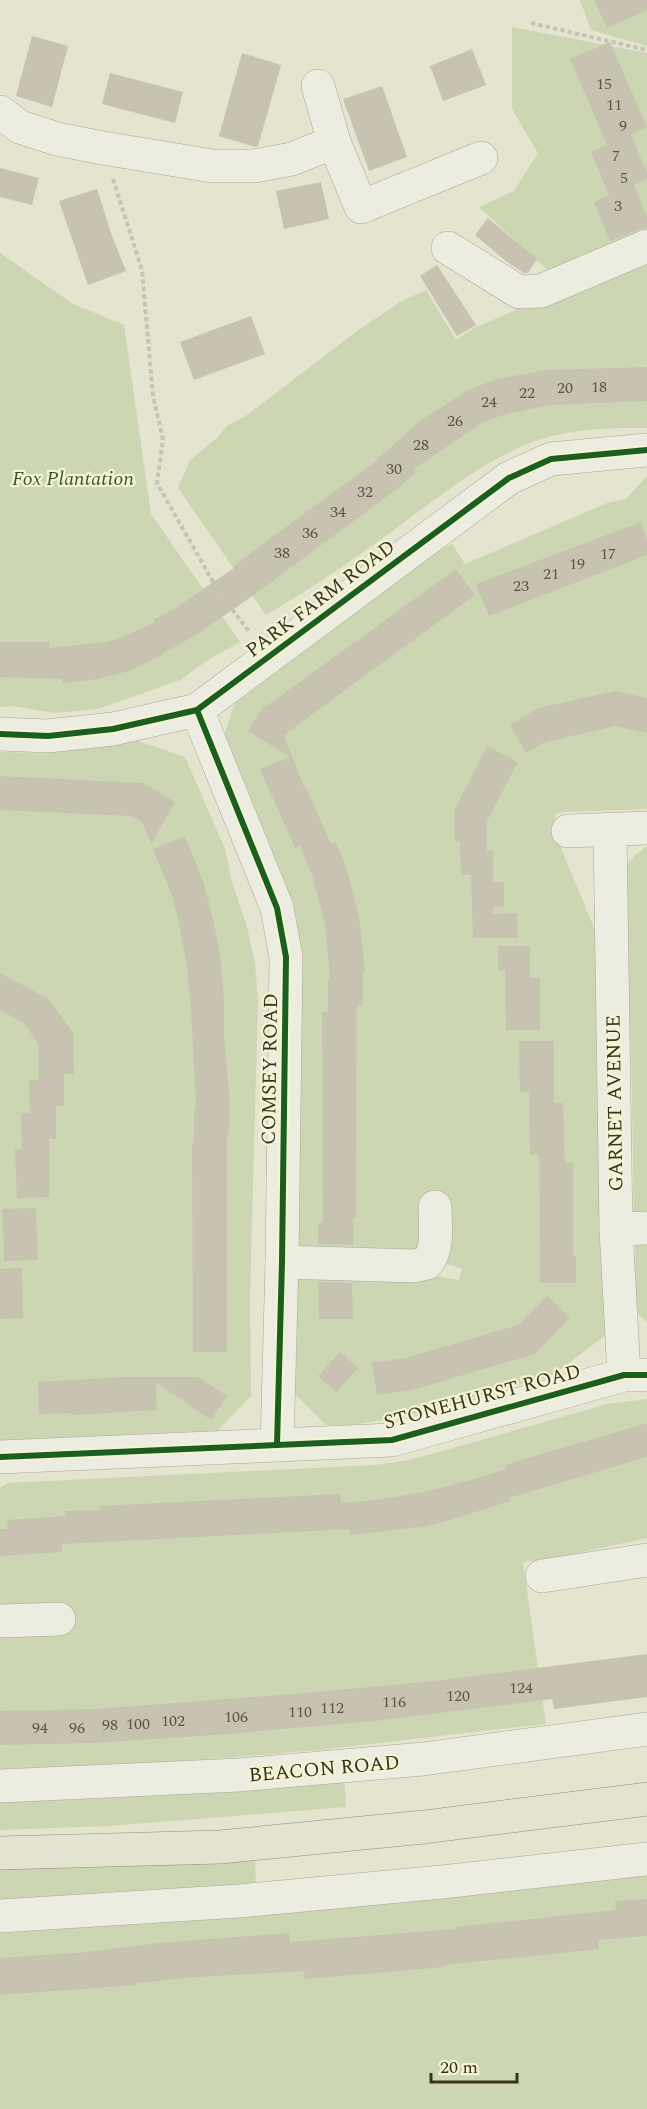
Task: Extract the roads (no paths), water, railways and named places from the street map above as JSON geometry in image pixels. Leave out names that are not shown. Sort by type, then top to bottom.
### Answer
[{"type":"main road","points":[[0,1853],[220,1847],[424,1827],[647,1799]]},
{"type":"street","points":[[318,86],[334,142],[361,207],[481,158]]},
{"type":"street","points":[[0,112],[20,127],[57,139],[212,166],[254,166],[292,159],[334,142]]},
{"type":"street","points":[[448,248],[519,292],[540,291],[647,246]]},
{"type":"street","name":"PARK FARM ROAD","points":[[0,735],[48,736],[113,729],[197,710],[509,478],[551,459],[647,450]]},
{"type":"street","name":"COMSEY ROAD","points":[[197,710],[277,908],[286,957],[277,1445]]},
{"type":"street","points":[[568,831],[647,828]]},
{"type":"street","name":"GARNET AVENUE","points":[[610,830],[632,1228],[635,1375]]},
{"type":"street","points":[[282,1262],[414,1266],[427,1263],[433,1256],[435,1207]]},
{"type":"street","name":"STONEHURST ROAD","points":[[0,1457],[392,1440],[635,1375]]},
{"type":"street","points":[[542,1576],[647,1560]]},
{"type":"street","points":[[0,1621],[58,1619]]},
{"type":"street","name":"BEACON ROAD","points":[[0,1786],[239,1775],[423,1760],[647,1729]]},
{"type":"street","points":[[0,1916],[251,1900],[647,1859]]},
{"type":"park label","name":"Fox Plantation","points":[[73,478]]}]
